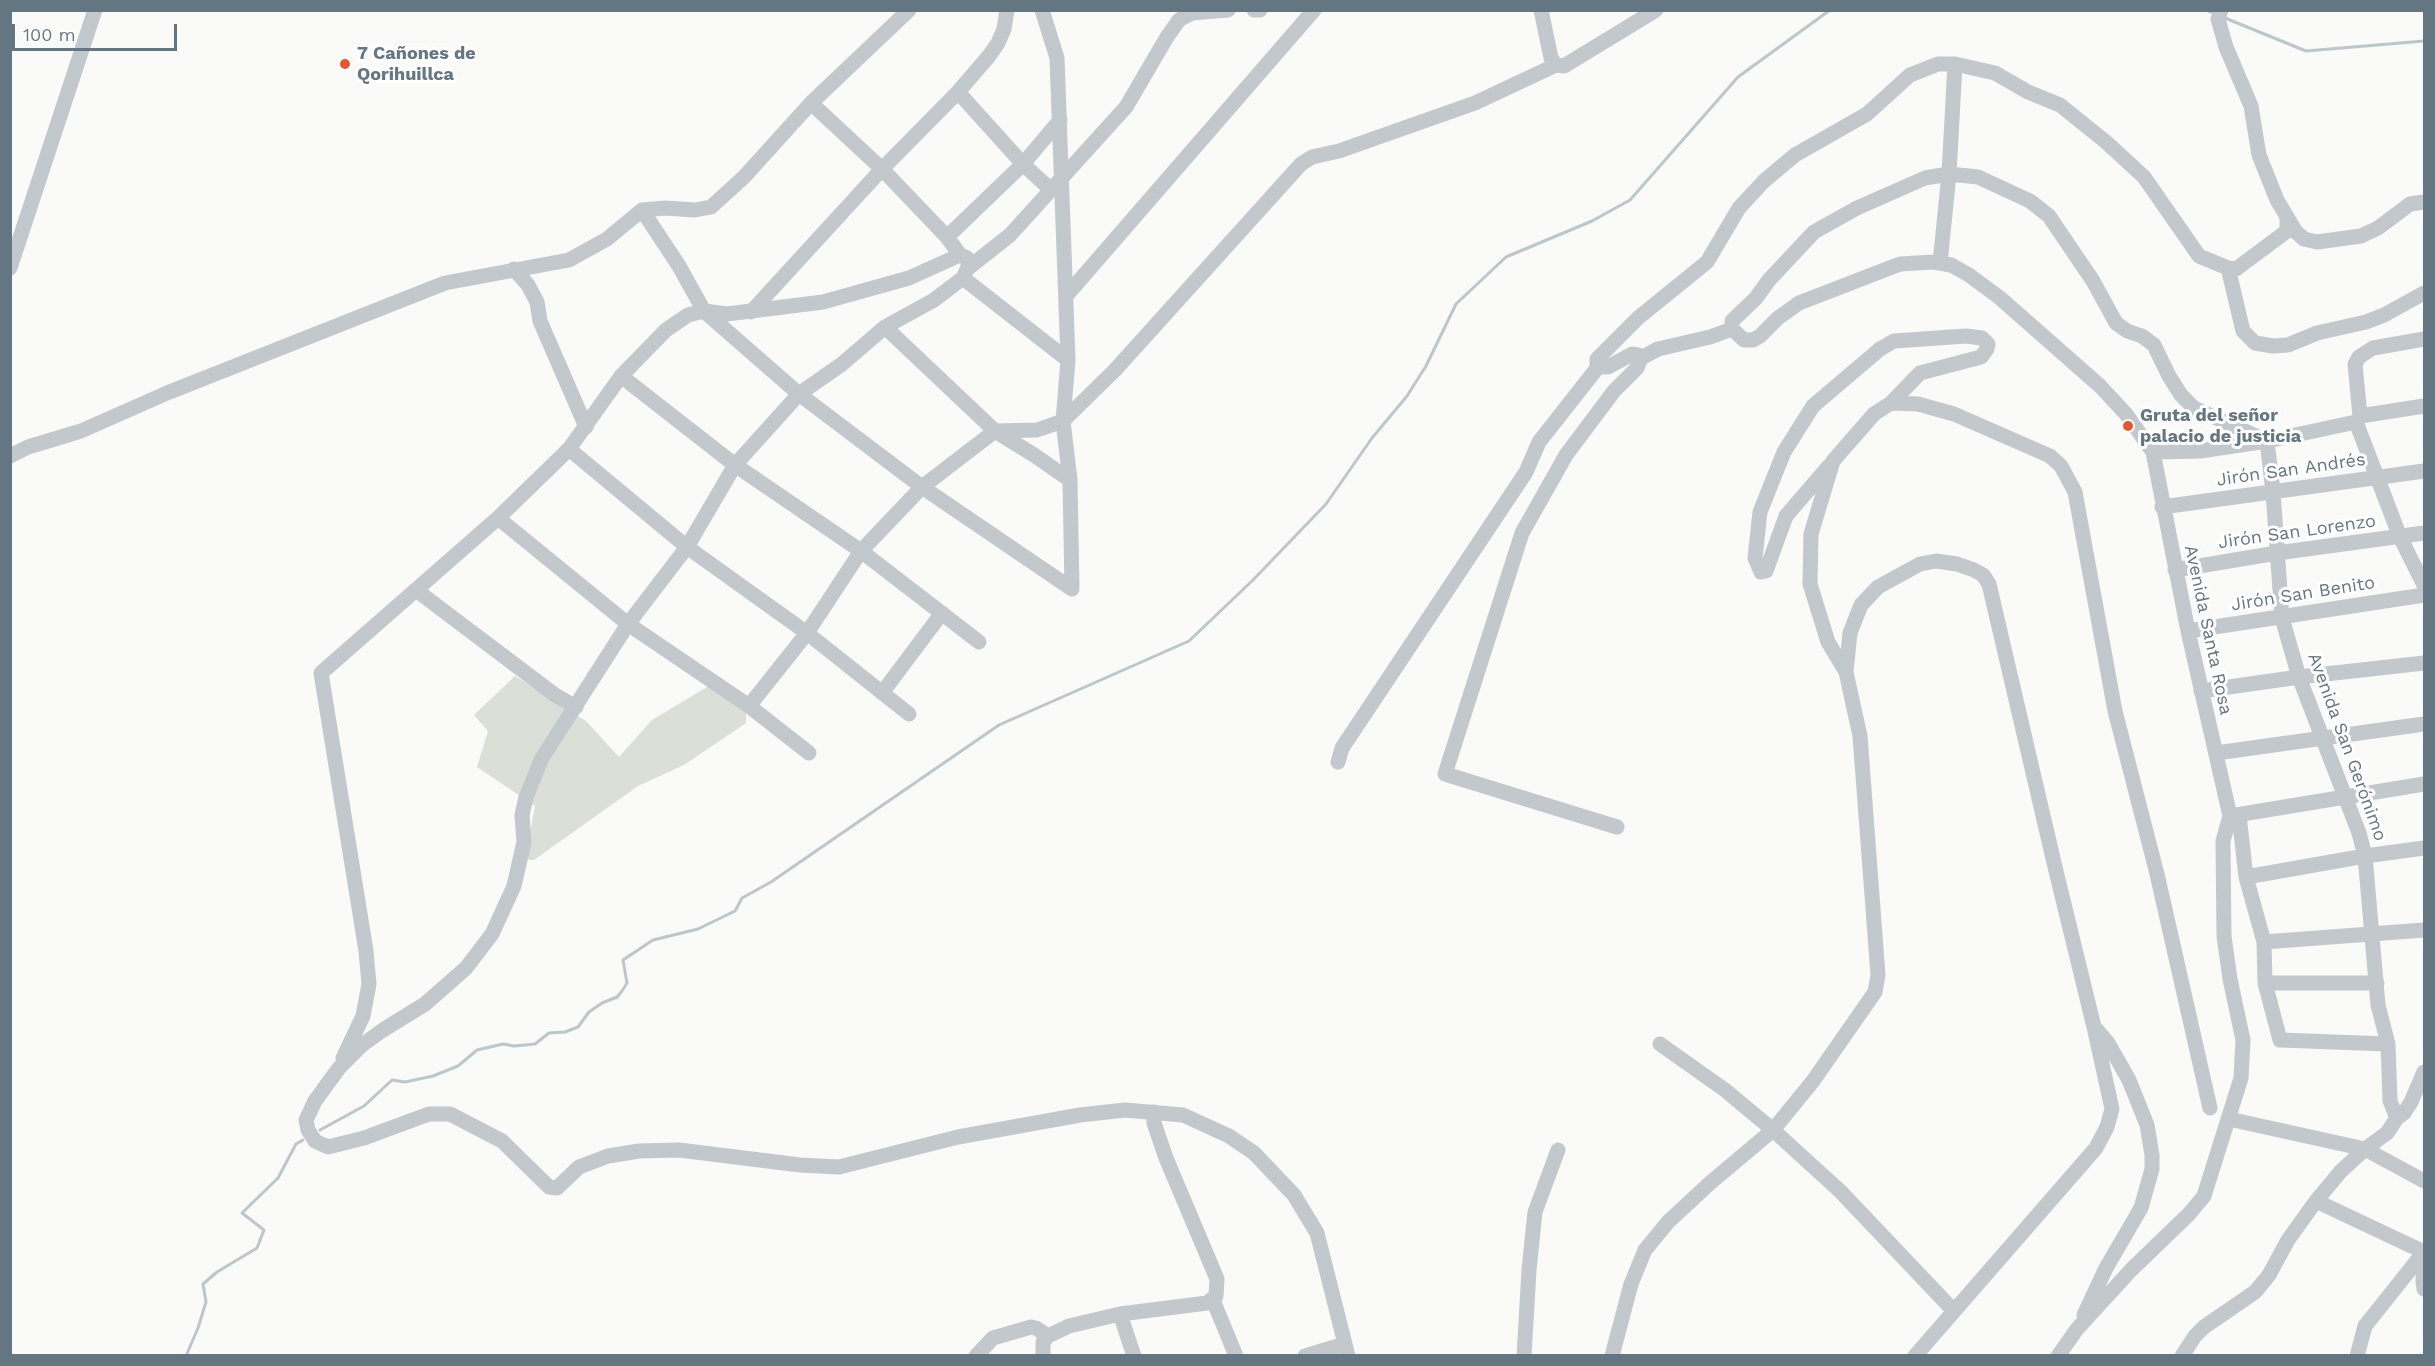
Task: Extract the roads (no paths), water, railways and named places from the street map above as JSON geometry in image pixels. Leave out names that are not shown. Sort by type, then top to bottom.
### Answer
[{"type":"street","points":[[10,268],[95,10]]},
{"type":"street","points":[[10,456],[28,447],[81,431],[167,393],[445,283],[569,260],[607,239],[642,210],[665,208],[695,210],[711,207],[744,177],[811,102],[909,10]]},
{"type":"street","points":[[751,312],[882,169],[958,92],[998,43],[1004,29],[1007,10]]},
{"type":"street","points":[[642,210],[679,266],[704,310],[799,394],[922,487],[1072,589],[1070,480],[1063,421],[1068,360],[1057,58],[1042,10]]},
{"type":"street","points":[[1228,10],[1192,13],[1179,20],[1126,107],[1010,235],[963,268],[934,300],[885,327],[842,364],[799,394],[735,465],[687,547],[628,624],[542,758],[532,779],[522,814],[524,842],[514,886],[492,934],[466,968],[425,1005],[382,1030],[362,1045],[339,1068],[315,1101],[306,1120],[308,1130],[315,1141],[328,1147],[344,1144],[429,1114],[450,1113],[502,1141],[549,1187],[557,1188],[579,1167],[608,1156],[639,1151],[679,1150],[800,1165],[839,1167],[958,1137],[1080,1115],[1125,1110],[1183,1115],[1229,1136],[1254,1153],[1294,1195],[1317,1233],[1347,1350],[1305,1356]]},
{"type":"street","points":[[1254,10],[1260,10]]},
{"type":"street","points":[[1066,296],[1314,10]]},
{"type":"street","points":[[1541,10],[1551,58],[1556,65]]},
{"type":"street","points":[[749,706],[807,633],[861,551],[922,487],[995,431],[1037,429],[1063,421],[1115,370],[1301,164],[1312,157],[1339,151],[1475,103],[1556,65],[1564,66],[1656,10]]},
{"type":"street","points":[[2219,15],[2226,47],[2251,106],[2259,155],[2277,200],[2296,232],[2304,239],[2317,242],[2361,236],[2378,228],[2410,204],[2424,202]]},
{"type":"street","points":[[1338,762],[1342,748],[1526,472],[1539,442],[1598,368],[1598,359],[1638,318],[1707,262],[1738,208],[1764,181],[1795,155],[1867,114],[1910,75],[1938,64],[1955,64],[1995,74],[2028,92],[2060,105],[2106,142],[2144,177],[2199,256],[2228,268],[2236,269],[2287,231],[2287,217]]},
{"type":"street","points":[[1940,263],[1949,174],[1955,64]]},
{"type":"street","points":[[958,92],[1023,164],[1051,190]]},
{"type":"street","points":[[811,102],[882,169],[947,237],[963,268],[1068,360]]},
{"type":"street","points":[[947,237],[1023,164],[1060,120]]},
{"type":"street","points":[[2267,441],[2194,408],[2169,376],[2154,345],[2116,323],[2092,281],[2049,216],[2030,201],[1978,177],[1949,174],[1925,178],[1857,208],[1814,232],[1769,280],[1756,298],[1736,314],[1732,321],[1732,329],[1744,340],[1753,340],[1799,303],[1900,264],[1940,263],[1951,265],[1969,275],[2000,298],[2100,386],[2126,414],[2153,452],[2200,451],[2267,441],[2424,406]]},
{"type":"street","points":[[339,1068],[363,1016],[369,984],[366,951],[321,673],[498,518],[568,449],[621,376],[666,330],[688,315],[704,310],[727,314],[823,302],[909,278],[963,268]]},
{"type":"street","points":[[2228,268],[2243,331],[2255,343],[2273,346],[2288,345],[2317,333],[2366,322],[2384,315],[2424,292]]},
{"type":"street","points":[[514,269],[528,285],[537,302],[540,321],[586,427]]},
{"type":"street","points":[[885,327],[995,431],[1070,480]]},
{"type":"street","points":[[1617,827],[1445,774],[1522,532],[1566,455],[1614,391],[1637,368],[1641,358],[1658,349],[1710,338],[1732,329]]},
{"type":"street","points":[[1966,336],[1982,338],[1988,344],[1981,357],[1920,373],[1891,403],[1874,414],[1786,516],[1766,571],[1761,572],[1755,558],[1760,512],[1784,452],[1813,406],[1880,349],[1894,341],[1966,336]]},
{"type":"street","points":[[2424,339],[2373,348],[2360,357],[2355,364],[2358,419],[2377,478],[2400,537],[2424,585]]},
{"type":"street","points":[[1598,368],[1608,367],[1632,354],[1641,358]]},
{"type":"street","points":[[621,376],[735,465],[861,551],[979,642]]},
{"type":"street","points":[[1891,403],[1918,404],[1954,414],[2050,456],[2061,466],[2075,492],[2115,711],[2157,874],[2210,1108]]},
{"type":"street","name":"Avenida San Gerónimo","points":[[2267,441],[2282,618],[2299,677],[2359,833],[2365,856],[2378,1005],[2388,1044],[2390,1101],[2397,1118]]},
{"type":"street","points":[[568,449],[687,547],[807,633],[909,714]]},
{"type":"street","name":"Avenida Santa Rosa","points":[[2153,452],[2162,507],[2201,691],[2216,753],[2235,815],[2246,877],[2264,942],[2265,983],[2280,1040],[2388,1044]]},
{"type":"street","points":[[1833,461],[1811,534],[1810,584],[1828,642],[1846,672]]},
{"type":"street","name":"Jirón San Andrés","points":[[2162,507],[2424,471]]},
{"type":"street","points":[[498,518],[628,624],[749,706],[809,753]]},
{"type":"street","name":"Jirón San Lorenzo","points":[[2175,570],[2277,553],[2424,533]]},
{"type":"street","points":[[1612,1356],[1631,1284],[1645,1250],[1668,1222],[1773,1130],[1813,1081],[1875,992],[1878,975],[1860,736],[1846,672],[1850,633],[1861,605],[1878,586],[1920,564],[1936,561],[1957,564],[1983,575],[1989,584],[2112,1109],[2107,1127],[2096,1148],[1915,1356]]},
{"type":"street","points":[[416,590],[555,695],[576,706]]},
{"type":"street","name":"Jirón San Benito","points":[[2188,631],[2424,595]]},
{"type":"street","points":[[882,693],[942,613]]},
{"type":"street","points":[[2201,691],[2424,663]]},
{"type":"street","points":[[2216,753],[2424,724]]},
{"type":"street","points":[[2058,1356],[2077,1329],[2131,1270],[2190,1214],[2204,1196],[2241,1078],[2243,1040],[2223,936],[2223,841],[2235,815],[2424,784]]},
{"type":"street","points":[[2246,877],[2424,848]]},
{"type":"street","points":[[2264,942],[2424,930]]},
{"type":"street","points":[[2265,983],[2377,983]]},
{"type":"street","points":[[2077,1329],[2106,1268],[2141,1209],[2152,1169],[2147,1125],[2129,1080],[2108,1043],[2094,1027]]},
{"type":"street","points":[[1660,1044],[1725,1090],[1773,1130],[1840,1191],[1953,1310]]},
{"type":"street","points":[[2182,1356],[2204,1327],[2255,1292],[2269,1275],[2288,1240],[2341,1171],[2387,1133],[2397,1118],[2418,1105],[2424,1072]]},
{"type":"street","points":[[1043,1356],[1043,1342],[1048,1336],[1069,1326],[1120,1314],[1189,1305],[1213,1300],[1216,1296],[1216,1279],[1166,1158],[1154,1123],[1154,1112]]},
{"type":"street","points":[[2229,1119],[2365,1149],[2424,1181]]},
{"type":"street","points":[[1524,1356],[1535,1212],[1558,1150]]},
{"type":"street","points":[[2316,1201],[2424,1252]]},
{"type":"street","points":[[2424,1252],[2424,1289]]},
{"type":"street","points":[[2357,1356],[2365,1326],[2424,1252]]},
{"type":"street","points":[[1213,1300],[1236,1356]]},
{"type":"street","points":[[1120,1314],[1134,1356]]},
{"type":"street","points":[[976,1356],[993,1338],[1031,1327],[1048,1336]]},
{"type":"waterway","points":[[320,1130],[364,1106],[392,1080],[405,1082],[433,1076],[458,1066],[477,1050],[503,1044],[514,1046],[535,1044],[549,1033],[565,1032],[578,1027],[589,1012],[617,997],[627,983],[623,960],[653,940],[698,929],[735,911],[742,898],[771,882],[999,725],[1189,641],[1253,580],[1326,504],[1372,438],[1407,396],[1426,366],[1456,304],[1506,257],[1592,221],[1630,200],[1738,77],[1830,10]]},
{"type":"waterway","points":[[2206,10],[2216,14]]},
{"type":"waterway","points":[[2225,18],[2306,51],[2424,41]]},
{"type":"waterway","points":[[186,1356],[206,1302],[203,1284],[217,1272],[257,1248],[264,1230],[242,1213],[278,1178],[296,1144],[303,1140]]},
{"type":"place","name":"7 Cañones de Qorihuillca","points":[[345,64]]},
{"type":"place","name":"Gruta del señor palacio de justicia","points":[[2128,426]]}]
